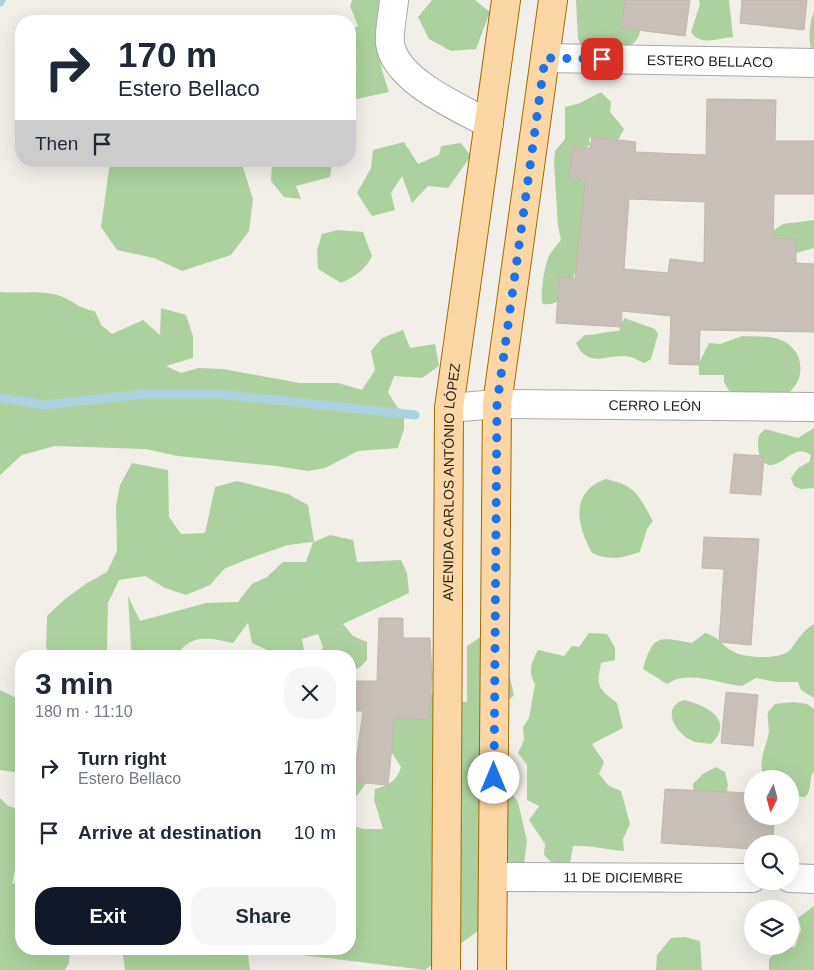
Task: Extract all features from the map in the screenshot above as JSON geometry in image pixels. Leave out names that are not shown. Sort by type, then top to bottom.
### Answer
[{"type":"main road","name":"AVENIDA CARLOS ANTÓNIO LÓPEZ","points":[[446,970],[449,408],[506,0]]},
{"type":"main road","points":[[492,970],[497,404],[553,0]]},
{"type":"street","points":[[394,0],[390,43],[400,66],[419,84],[489,124]]},
{"type":"street","name":"ESTERO BELLACO","points":[[545,58],[814,63]]},
{"type":"street","name":"CERRO LEÓN","points":[[449,408],[497,404],[814,407]]},
{"type":"street","name":"11 DE DICIEMBRE","points":[[493,877],[744,878]]},
{"type":"street","points":[[799,878],[814,878]]},
{"type":"green space","points":[[352,0],[379,0],[383,8],[379,31],[379,50],[389,92],[356,99],[356,27],[358,26],[356,15],[354,15],[350,6]]},
{"type":"green space","points":[[432,0],[475,0],[490,12],[476,49],[451,51],[429,39],[418,17]]},
{"type":"green space","points":[[576,0],[625,0],[621,27],[640,30],[638,38],[633,44],[626,47],[582,46],[578,39]]},
{"type":"green space","points":[[699,0],[729,0],[733,37],[705,40],[695,37],[691,32],[700,4]]},
{"type":"green space","points":[[814,11],[814,60],[809,35]]},
{"type":"green space","points":[[601,92],[611,102],[610,112],[624,129],[618,140],[589,138],[590,145],[584,148],[573,147],[569,178],[583,180],[586,184],[588,205],[582,209],[576,268],[572,283],[565,295],[556,303],[543,304],[542,288],[547,260],[561,240],[558,226],[554,162],[555,151],[565,139],[565,107],[580,103]]},
{"type":"green space","points":[[404,142],[418,164],[439,155],[441,146],[461,143],[471,156],[448,188],[428,186],[412,203],[402,176],[391,193],[395,210],[372,216],[357,193],[371,168],[373,150]]},
{"type":"green space","points":[[110,167],[243,167],[253,199],[249,231],[231,255],[182,271],[154,258],[117,250],[101,227]]},
{"type":"green space","points":[[272,167],[331,167],[330,177],[296,186],[301,199],[284,197],[271,181]]},
{"type":"green space","points":[[814,220],[814,248],[782,257],[761,239],[783,224]]},
{"type":"green space","points":[[338,230],[363,232],[372,256],[359,273],[341,283],[318,269],[317,250],[322,234]]},
{"type":"green space","points":[[0,292],[40,292],[63,297],[82,307],[95,311],[101,325],[112,334],[143,320],[160,335],[161,308],[186,315],[193,336],[193,358],[166,366],[181,373],[198,368],[223,369],[300,383],[338,383],[362,390],[375,370],[371,351],[382,338],[403,330],[410,348],[435,344],[439,366],[422,378],[394,376],[388,392],[404,414],[404,429],[398,448],[358,451],[325,468],[308,471],[178,456],[145,449],[55,446],[22,455],[0,475]]},
{"type":"green space","points":[[624,318],[655,329],[658,334],[651,359],[645,363],[632,357],[622,356],[600,359],[587,356],[581,351],[576,343],[585,335],[619,331]]},
{"type":"green space","points":[[742,336],[777,338],[790,345],[800,361],[800,371],[794,388],[787,394],[777,398],[734,399],[724,382],[724,375],[699,375],[699,363],[709,343],[720,344]]},
{"type":"green space","points":[[814,428],[814,488],[801,489],[794,486],[791,478],[798,468],[809,462],[811,455],[798,452],[778,463],[767,464],[760,457],[759,435],[765,429],[798,438]]},
{"type":"green space","points":[[132,463],[168,470],[169,517],[181,534],[205,533],[215,487],[237,481],[288,494],[308,505],[314,542],[330,535],[353,540],[357,562],[401,560],[407,573],[409,593],[343,624],[353,636],[367,642],[367,660],[356,669],[356,650],[321,650],[323,647],[318,634],[302,639],[304,650],[268,650],[252,643],[248,623],[233,643],[201,639],[194,640],[181,650],[132,650],[131,648],[128,596],[140,621],[206,603],[238,602],[252,584],[267,577],[283,562],[306,562],[313,542],[288,545],[245,560],[224,569],[210,585],[186,595],[165,588],[145,576],[119,580],[108,603],[106,650],[47,650],[47,616],[65,599],[87,583],[107,572],[117,551],[116,506],[120,485]]},
{"type":"green space","points":[[606,479],[624,485],[636,493],[653,521],[647,529],[640,552],[621,557],[598,556],[592,553],[587,543],[580,521],[581,501],[586,492],[594,485]]},
{"type":"green space","points":[[814,624],[814,698],[801,690],[798,682],[777,682],[756,678],[742,686],[704,679],[684,678],[667,684],[643,669],[650,649],[658,641],[664,639],[692,643],[705,633],[741,655],[765,657],[787,653],[804,632]]},
{"type":"green space","points":[[488,632],[508,655],[509,673],[514,695],[496,712],[496,773],[518,802],[527,841],[522,879],[501,898],[482,928],[425,970],[302,955],[356,955],[356,827],[364,829],[383,829],[374,800],[375,789],[392,782],[401,767],[392,753],[391,735],[385,717],[431,693],[451,702],[467,702],[467,646]]},
{"type":"green space","points":[[589,633],[607,634],[615,648],[615,660],[601,663],[599,683],[602,690],[617,703],[623,728],[592,744],[604,762],[599,774],[609,786],[621,791],[630,824],[623,839],[624,851],[573,846],[570,864],[551,862],[544,855],[545,844],[529,820],[539,806],[527,800],[527,765],[518,753],[524,740],[523,727],[529,718],[535,684],[531,675],[531,667],[538,650],[564,656],[572,646],[579,647]]},
{"type":"green space","points":[[0,690],[15,698],[15,772],[0,770]]},
{"type":"green space","points":[[684,700],[701,705],[715,714],[719,720],[718,735],[711,744],[688,739],[673,722],[673,709]]},
{"type":"green space","points":[[793,702],[807,704],[814,709],[814,771],[809,791],[805,797],[799,797],[799,770],[762,770],[762,757],[769,733],[768,712],[775,704]]},
{"type":"green space","points":[[356,761],[367,770],[365,785],[356,797]]},
{"type":"green space","points":[[716,767],[725,772],[728,785],[726,798],[694,796],[693,784],[703,774]]},
{"type":"green space","points":[[0,798],[8,806],[15,808],[15,869],[12,884],[15,883],[15,955],[70,955],[69,963],[65,970],[0,970]]},
{"type":"green space","points":[[814,906],[814,970],[769,970],[769,959],[773,955],[799,955],[799,935],[801,929],[799,917]]},
{"type":"green space","points":[[685,937],[700,941],[702,970],[656,970],[657,955],[671,938]]},
{"type":"green space","points":[[123,955],[248,955],[250,970],[125,970]]},
{"type":"building","points":[[625,0],[690,0],[685,36],[621,28]]},
{"type":"building","points":[[742,0],[807,0],[804,30],[740,23]]},
{"type":"building","points":[[707,99],[776,100],[775,141],[814,141],[814,194],[774,194],[773,238],[796,239],[796,263],[814,264],[814,332],[700,330],[699,365],[669,364],[671,316],[622,311],[621,327],[556,323],[559,277],[575,279],[585,180],[569,178],[573,147],[590,148],[592,137],[636,142],[635,152],[706,155]],"holes":[[[629,199],[705,202],[704,263],[670,259],[668,273],[624,269]]]},
{"type":"building","points":[[734,454],[764,456],[761,495],[730,493]]},
{"type":"building","points":[[704,537],[759,539],[751,645],[719,642],[724,569],[702,568]]},
{"type":"building","points":[[379,618],[403,618],[403,638],[430,638],[432,676],[429,720],[395,717],[388,785],[356,782],[356,761],[363,711],[356,711],[356,681],[377,681]]},
{"type":"building","points":[[726,692],[758,695],[753,746],[721,743]]},
{"type":"building","points":[[665,789],[744,793],[744,825],[774,825],[773,835],[744,835],[744,848],[661,843]]},
{"type":"waterway","points":[[0,398],[45,405],[145,394],[219,394],[415,415]]},
{"type":"route","points":[[494,778],[497,404],[545,58],[602,59]]}]
